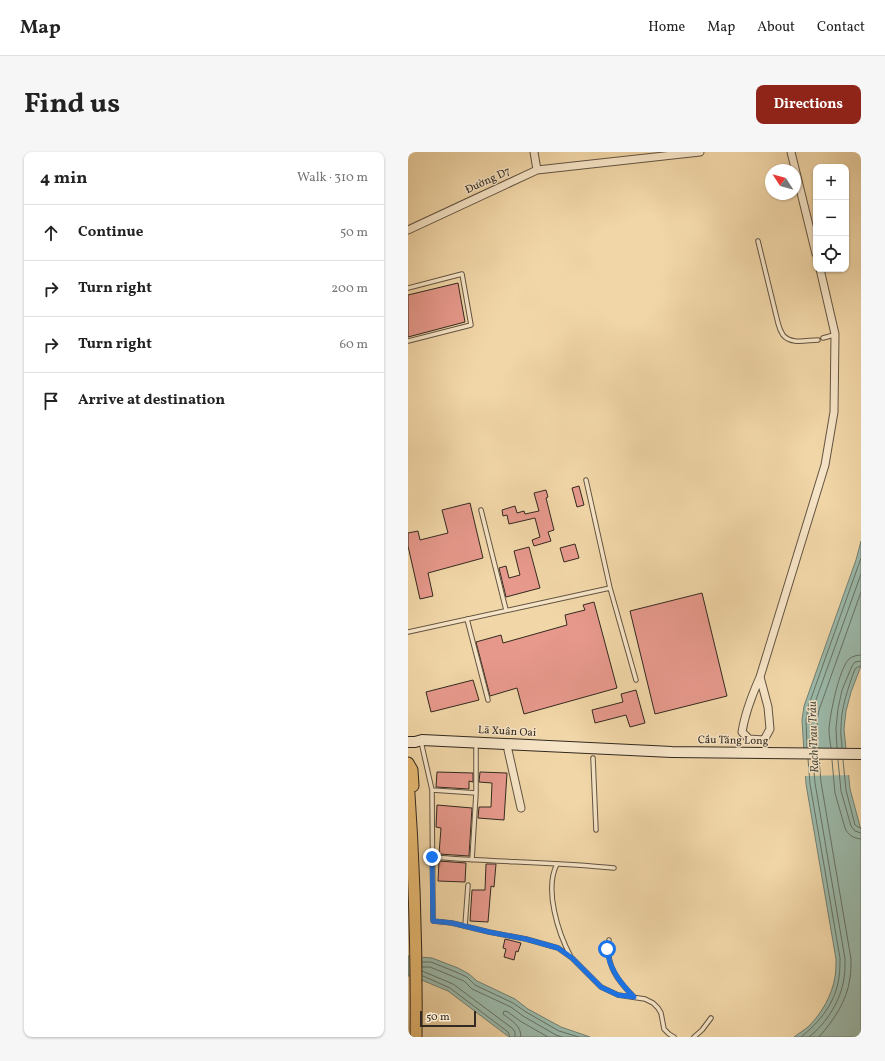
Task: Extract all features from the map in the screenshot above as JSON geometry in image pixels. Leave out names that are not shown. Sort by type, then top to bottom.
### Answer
[{"type":"main road","name":"Lã Xuân Oai","points":[[408,742],[422,740],[605,748]]},
{"type":"main road","name":"Cầu Tăng Long","points":[[605,748],[705,753],[861,754]]},
{"type":"main road","points":[[408,763],[412,770],[419,882],[414,891]]},
{"type":"main road","points":[[408,778],[412,826],[416,1036]]},
{"type":"street","points":[[534,152],[537,170]]},
{"type":"street","name":"Đường D7","points":[[408,230],[537,170],[700,152]]},
{"type":"street","points":[[791,152],[813,242]]},
{"type":"street","points":[[760,677],[768,707],[770,730],[764,740],[749,739],[742,732],[744,721],[749,702],[760,677],[825,464],[834,412],[835,334],[821,272]]},
{"type":"street","points":[[508,750],[521,808]]},
{"type":"lane","points":[[758,241],[782,334],[793,341],[818,340]]},
{"type":"lane","points":[[408,288],[462,274],[471,325],[408,341]]},
{"type":"lane","points":[[823,338],[835,334]]},
{"type":"lane","points":[[586,480],[610,588],[636,680]]},
{"type":"lane","points":[[482,510],[506,610]]},
{"type":"lane","points":[[408,632],[610,588]]},
{"type":"lane","points":[[467,619],[488,700]]},
{"type":"lane","points":[[422,746],[432,790],[433,921],[452,923],[541,942],[558,948],[572,958],[601,987],[618,995],[645,999],[658,1008],[661,1013],[664,1029],[674,1037]]},
{"type":"lane","points":[[472,860],[476,793],[476,748]]},
{"type":"lane","points":[[593,758],[596,830]]},
{"type":"lane","points":[[432,790],[476,793]]},
{"type":"lane","points":[[432,857],[614,868]]},
{"type":"lane","points":[[557,864],[552,878],[553,902],[556,918],[565,945],[572,958]]},
{"type":"lane","points":[[465,926],[468,885]]},
{"type":"lane","points":[[609,940],[607,949],[611,966],[621,982],[634,997]]},
{"type":"lane","points":[[694,1037],[702,1030],[711,1018]]},
{"type":"water","name":"Rạch Trau Trảu","points":[[861,541],[861,666],[851,692],[846,711],[844,729],[850,789],[861,830],[861,1037],[794,1037],[806,1029],[822,1010],[834,984],[836,966],[806,784],[802,720],[804,706],[856,560]]},
{"type":"water","points":[[408,956],[432,958],[458,968],[469,974],[477,981],[515,999],[528,1009],[561,1027],[590,1037],[509,1037],[448,991],[412,976],[408,976]]},
{"type":"pier","points":[[802,759],[849,759],[851,775],[803,776]]},
{"type":"building","points":[[458,283],[465,322],[408,337],[408,295]]},
{"type":"building","points":[[579,486],[584,505],[577,507],[572,488]]},
{"type":"building","points":[[546,490],[548,497],[546,498],[554,530],[548,532],[551,541],[534,546],[532,540],[540,537],[535,518],[509,524],[507,515],[503,516],[502,510],[515,506],[517,513],[524,511],[525,514],[539,511],[534,493]]},
{"type":"building","points":[[470,503],[483,558],[428,573],[433,596],[420,599],[408,546],[408,533],[418,531],[420,540],[448,533],[442,510]]},
{"type":"building","points":[[575,544],[579,558],[564,562],[560,548]]},
{"type":"building","points":[[529,547],[540,588],[506,597],[499,568],[506,566],[509,578],[520,575],[514,551]]},
{"type":"building","points":[[702,593],[727,696],[655,714],[630,611]]},
{"type":"building","points":[[594,602],[617,688],[524,714],[517,688],[490,696],[476,642],[501,635],[503,643],[567,625],[565,615],[585,610],[583,605]]},
{"type":"building","points":[[473,680],[479,700],[431,712],[426,692]]},
{"type":"building","points":[[636,690],[645,723],[630,727],[626,715],[595,723],[592,710],[623,702],[621,694]]},
{"type":"building","points":[[437,772],[473,773],[473,782],[469,781],[469,789],[436,787]]},
{"type":"building","points":[[480,772],[507,773],[504,820],[478,818],[479,807],[491,807],[492,783],[479,782]]},
{"type":"building","points":[[437,805],[472,808],[469,856],[439,854],[441,828],[436,827]]},
{"type":"building","points":[[439,861],[466,863],[465,882],[438,881]]},
{"type":"building","points":[[486,864],[496,864],[494,887],[491,886],[488,922],[470,921],[472,890],[485,890]]},
{"type":"building","points":[[505,939],[521,943],[518,952],[516,951],[514,960],[504,957],[506,949],[503,948]]},
{"type":"route","points":[[432,857],[433,921],[452,923],[541,942],[558,948],[572,958],[601,987],[618,995],[634,997],[626,990],[615,974],[608,957],[607,949]]}]
